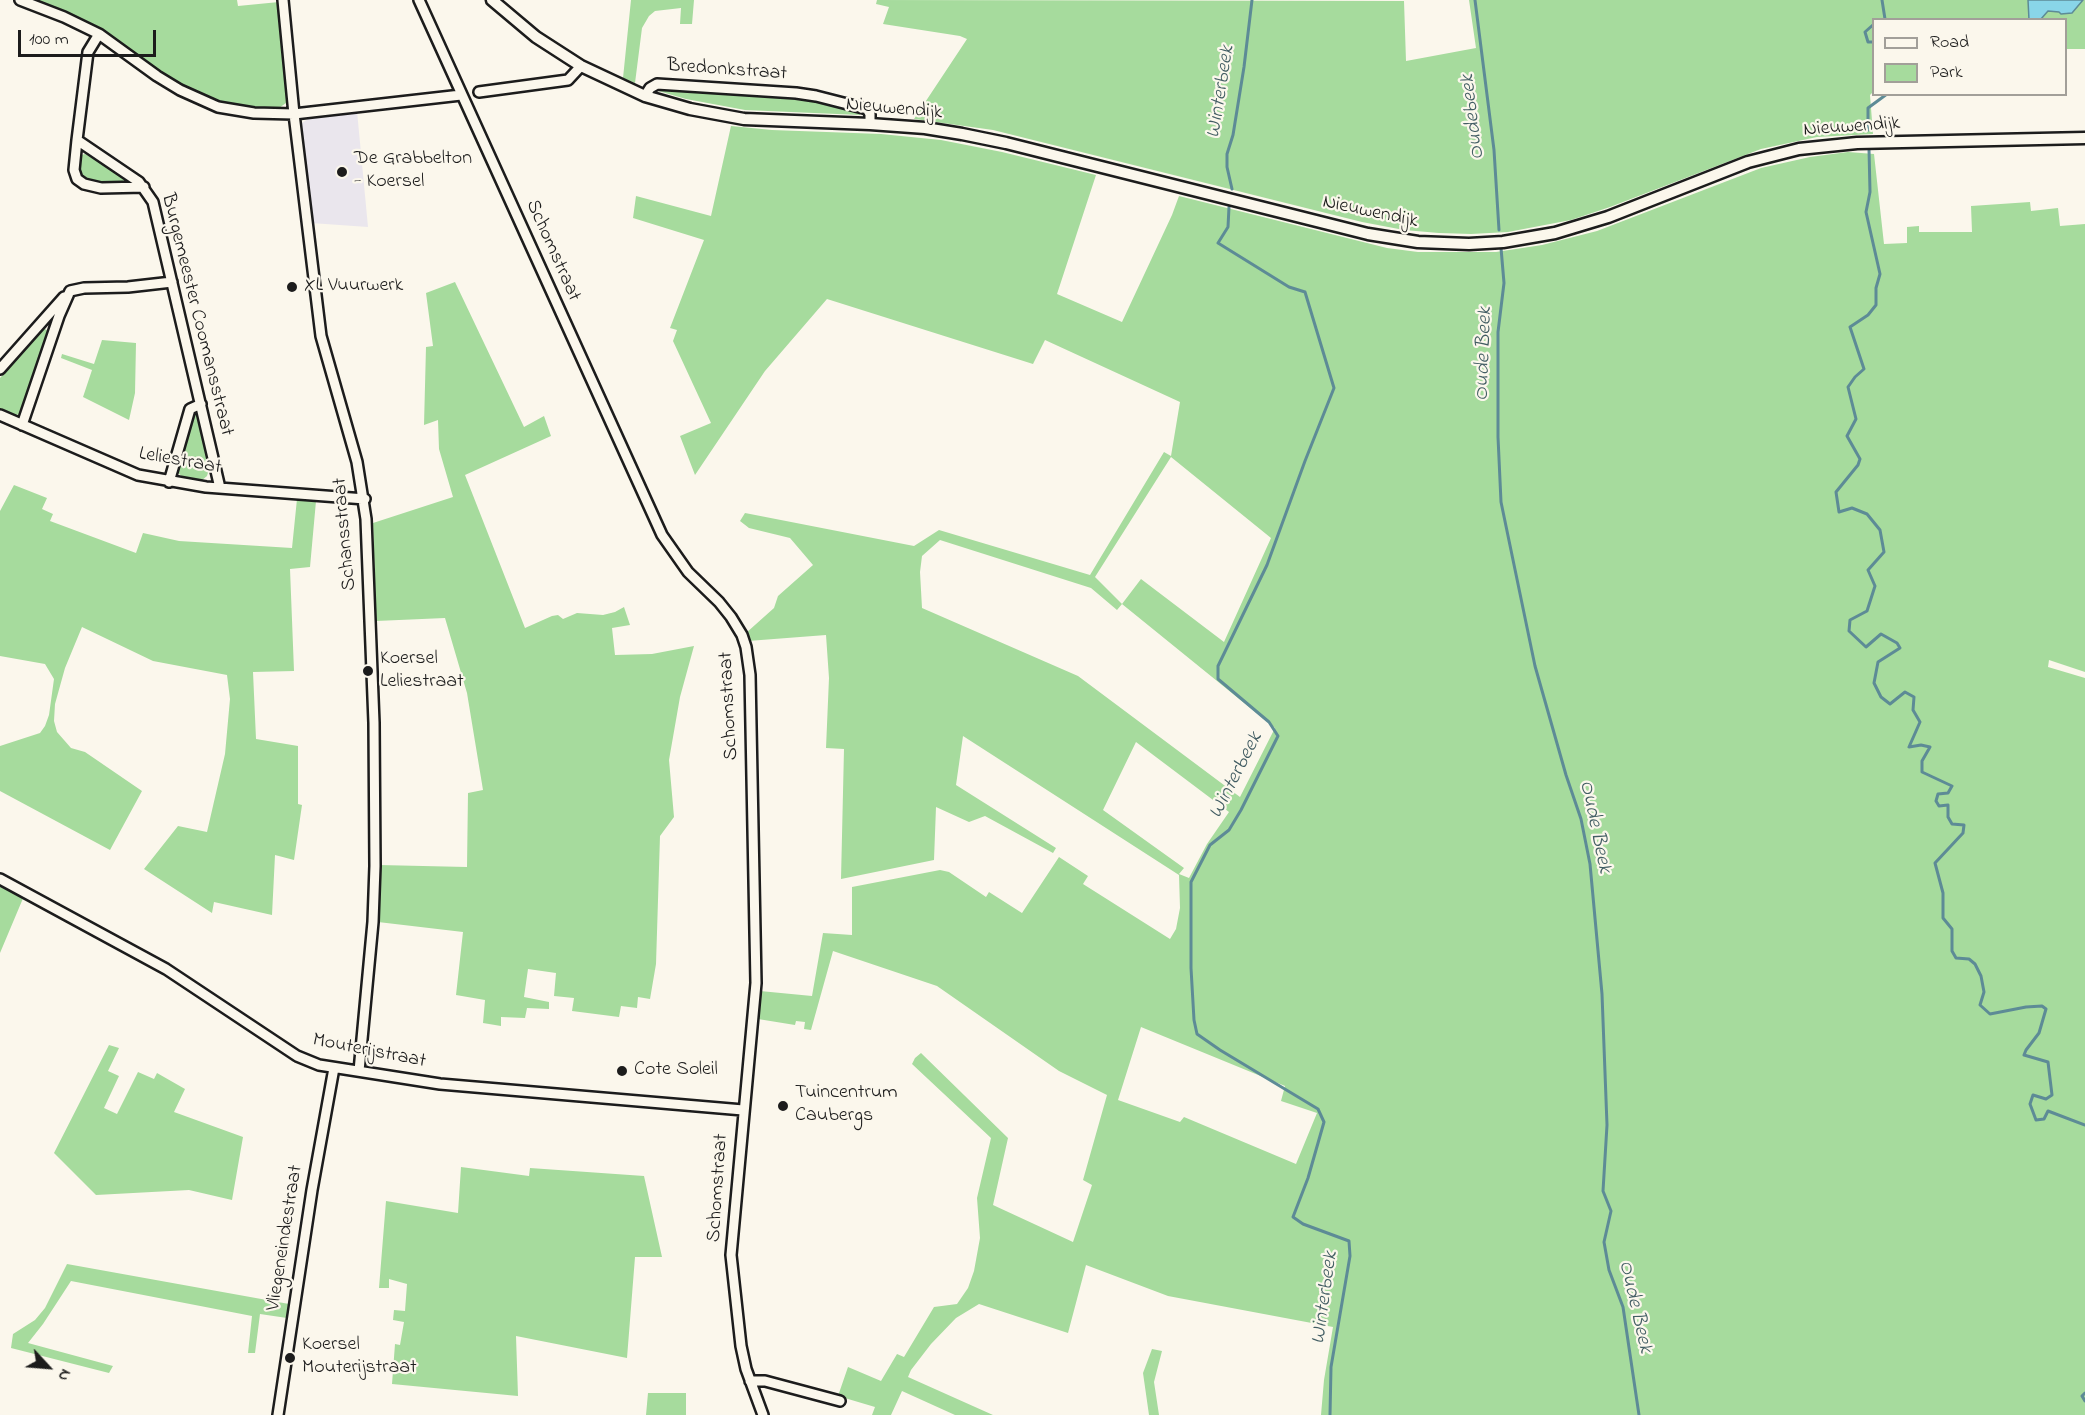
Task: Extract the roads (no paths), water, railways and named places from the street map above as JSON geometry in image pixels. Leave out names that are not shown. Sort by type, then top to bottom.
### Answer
[{"type":"street","points":[[20,0],[99,34],[165,81],[218,107],[255,114],[294,114],[461,95]]},
{"type":"street","name":"Schansstraat","points":[[283,0],[294,114],[321,336],[357,462],[365,500],[373,700],[375,866],[373,922],[359,1071]]},
{"type":"street","name":"Schomstraat","points":[[419,0],[662,535],[688,572],[725,609],[742,635],[746,647],[750,675],[756,983],[731,1255],[741,1346],[750,1381],[763,1415]]},
{"type":"street","name":"Bredonkstraat","points":[[492,0],[536,37],[581,66],[645,96],[650,88],[657,84],[806,95],[867,109],[870,114],[870,124]]},
{"type":"street","name":"Burgemeester Coomansstraat","points":[[99,34],[88,52],[74,170],[77,179],[84,184],[101,188],[144,187]]},
{"type":"street","points":[[479,92],[568,80],[581,66]]},
{"type":"street","name":"Nieuwendijk","points":[[645,96],[690,109],[744,119],[870,124],[925,128],[963,134],[1368,234],[1418,242],[1453,244],[1503,242],[1572,229],[1748,162],[1799,149],[1857,143],[2085,138]]},
{"type":"street","name":"Burgemeester Coomansstraat","points":[[77,140],[144,187],[153,202],[220,488]]},
{"type":"street","points":[[0,369],[70,291],[172,282]]},
{"type":"street","points":[[22,425],[59,316],[70,291]]},
{"type":"street","points":[[169,482],[190,409],[201,404]]},
{"type":"street","name":"Leliestraat","points":[[0,415],[138,475],[169,482],[220,488],[365,500]]},
{"type":"street","name":"Mouterijstraat","points":[[0,879],[166,969],[297,1056],[319,1065],[440,1084],[743,1110]]},
{"type":"street","name":"Vliegeneindestraat","points":[[278,1415],[308,1212],[334,1068]]},
{"type":"street","points":[[750,1381],[765,1381],[840,1401]]},
{"type":"water","points":[[2028,0],[2083,0],[2072,13],[2061,14],[2048,11],[2042,18],[2029,18]]},
{"type":"waterway","name":"Winterbeek","points":[[1232,189],[1227,167],[1227,154],[1233,135],[1252,0]]},
{"type":"waterway","name":"Oudebeek","points":[[1475,0],[1494,150],[1499,230]]},
{"type":"waterway","points":[[1882,0],[1885,18]]},
{"type":"waterway","points":[[1872,26],[1865,32],[1868,42],[1872,42]]},
{"type":"waterway","points":[[1868,130],[1868,108],[1884,96]]},
{"type":"waterway","points":[[1869,149],[1870,192],[1866,212],[1880,274],[1876,288],[1876,305],[1868,315],[1850,327],[1864,369],[1848,387],[1856,419],[1847,436],[1860,459],[1858,465],[1836,492],[1839,512],[1852,508],[1867,514],[1880,530],[1884,552],[1868,570],[1875,586],[1867,611],[1850,620],[1849,631],[1866,647],[1881,634],[1897,643],[1900,648],[1878,662],[1874,683],[1881,697],[1890,704],[1905,692],[1914,697],[1913,710],[1920,722],[1909,747],[1921,745],[1930,747],[1922,761],[1922,772],[1952,786],[1948,793],[1938,794],[1936,801],[1939,806],[1948,805],[1948,817],[1952,824],[1964,825],[1963,833],[1935,863],[1943,893],[1943,918],[1952,929],[1952,951],[1956,958],[1969,959],[1975,964],[1981,976],[1984,992],[1980,1005],[1990,1014],[2026,1007],[2042,1006],[2046,1009],[2039,1033],[2024,1055],[2048,1062],[2052,1095],[2046,1099],[2033,1095],[2030,1104],[2036,1120],[2044,1119],[2048,1111],[2085,1125]]},
{"type":"waterway","name":"Winterbeek","points":[[1229,207],[1228,227],[1218,243],[1289,287],[1305,292],[1334,388],[1267,565],[1218,666],[1218,679],[1269,722],[1278,736],[1241,810],[1229,830],[1210,845],[1191,882],[1191,968],[1194,1020],[1197,1034],[1318,1109],[1324,1122],[1308,1178],[1293,1217],[1303,1224],[1349,1241],[1350,1256],[1331,1367],[1330,1415]]},
{"type":"waterway","name":"Oude Beek","points":[[1501,248],[1504,283],[1498,332],[1498,437],[1501,502],[1535,666],[1581,819],[1590,864],[1602,994],[1607,1125],[1603,1191],[1611,1211],[1604,1242],[1609,1270],[1623,1307],[1639,1415]]},
{"type":"waterway","points":[[2085,1393],[2082,1396],[2085,1401]]},
{"type":"place","name":"De Grabbelton - Koersel","points":[[342,172]]},
{"type":"place","name":"XL Vuurwerk","points":[[292,287]]},
{"type":"place","name":"Koersel Leliestraat","points":[[368,671]]},
{"type":"place","name":"Cote Soleil","points":[[622,1071]]},
{"type":"place","name":"Tuincentrum Caubergs","points":[[783,1106]]},
{"type":"place","name":"Koersel Mouterijstraat","points":[[290,1358]]}]
